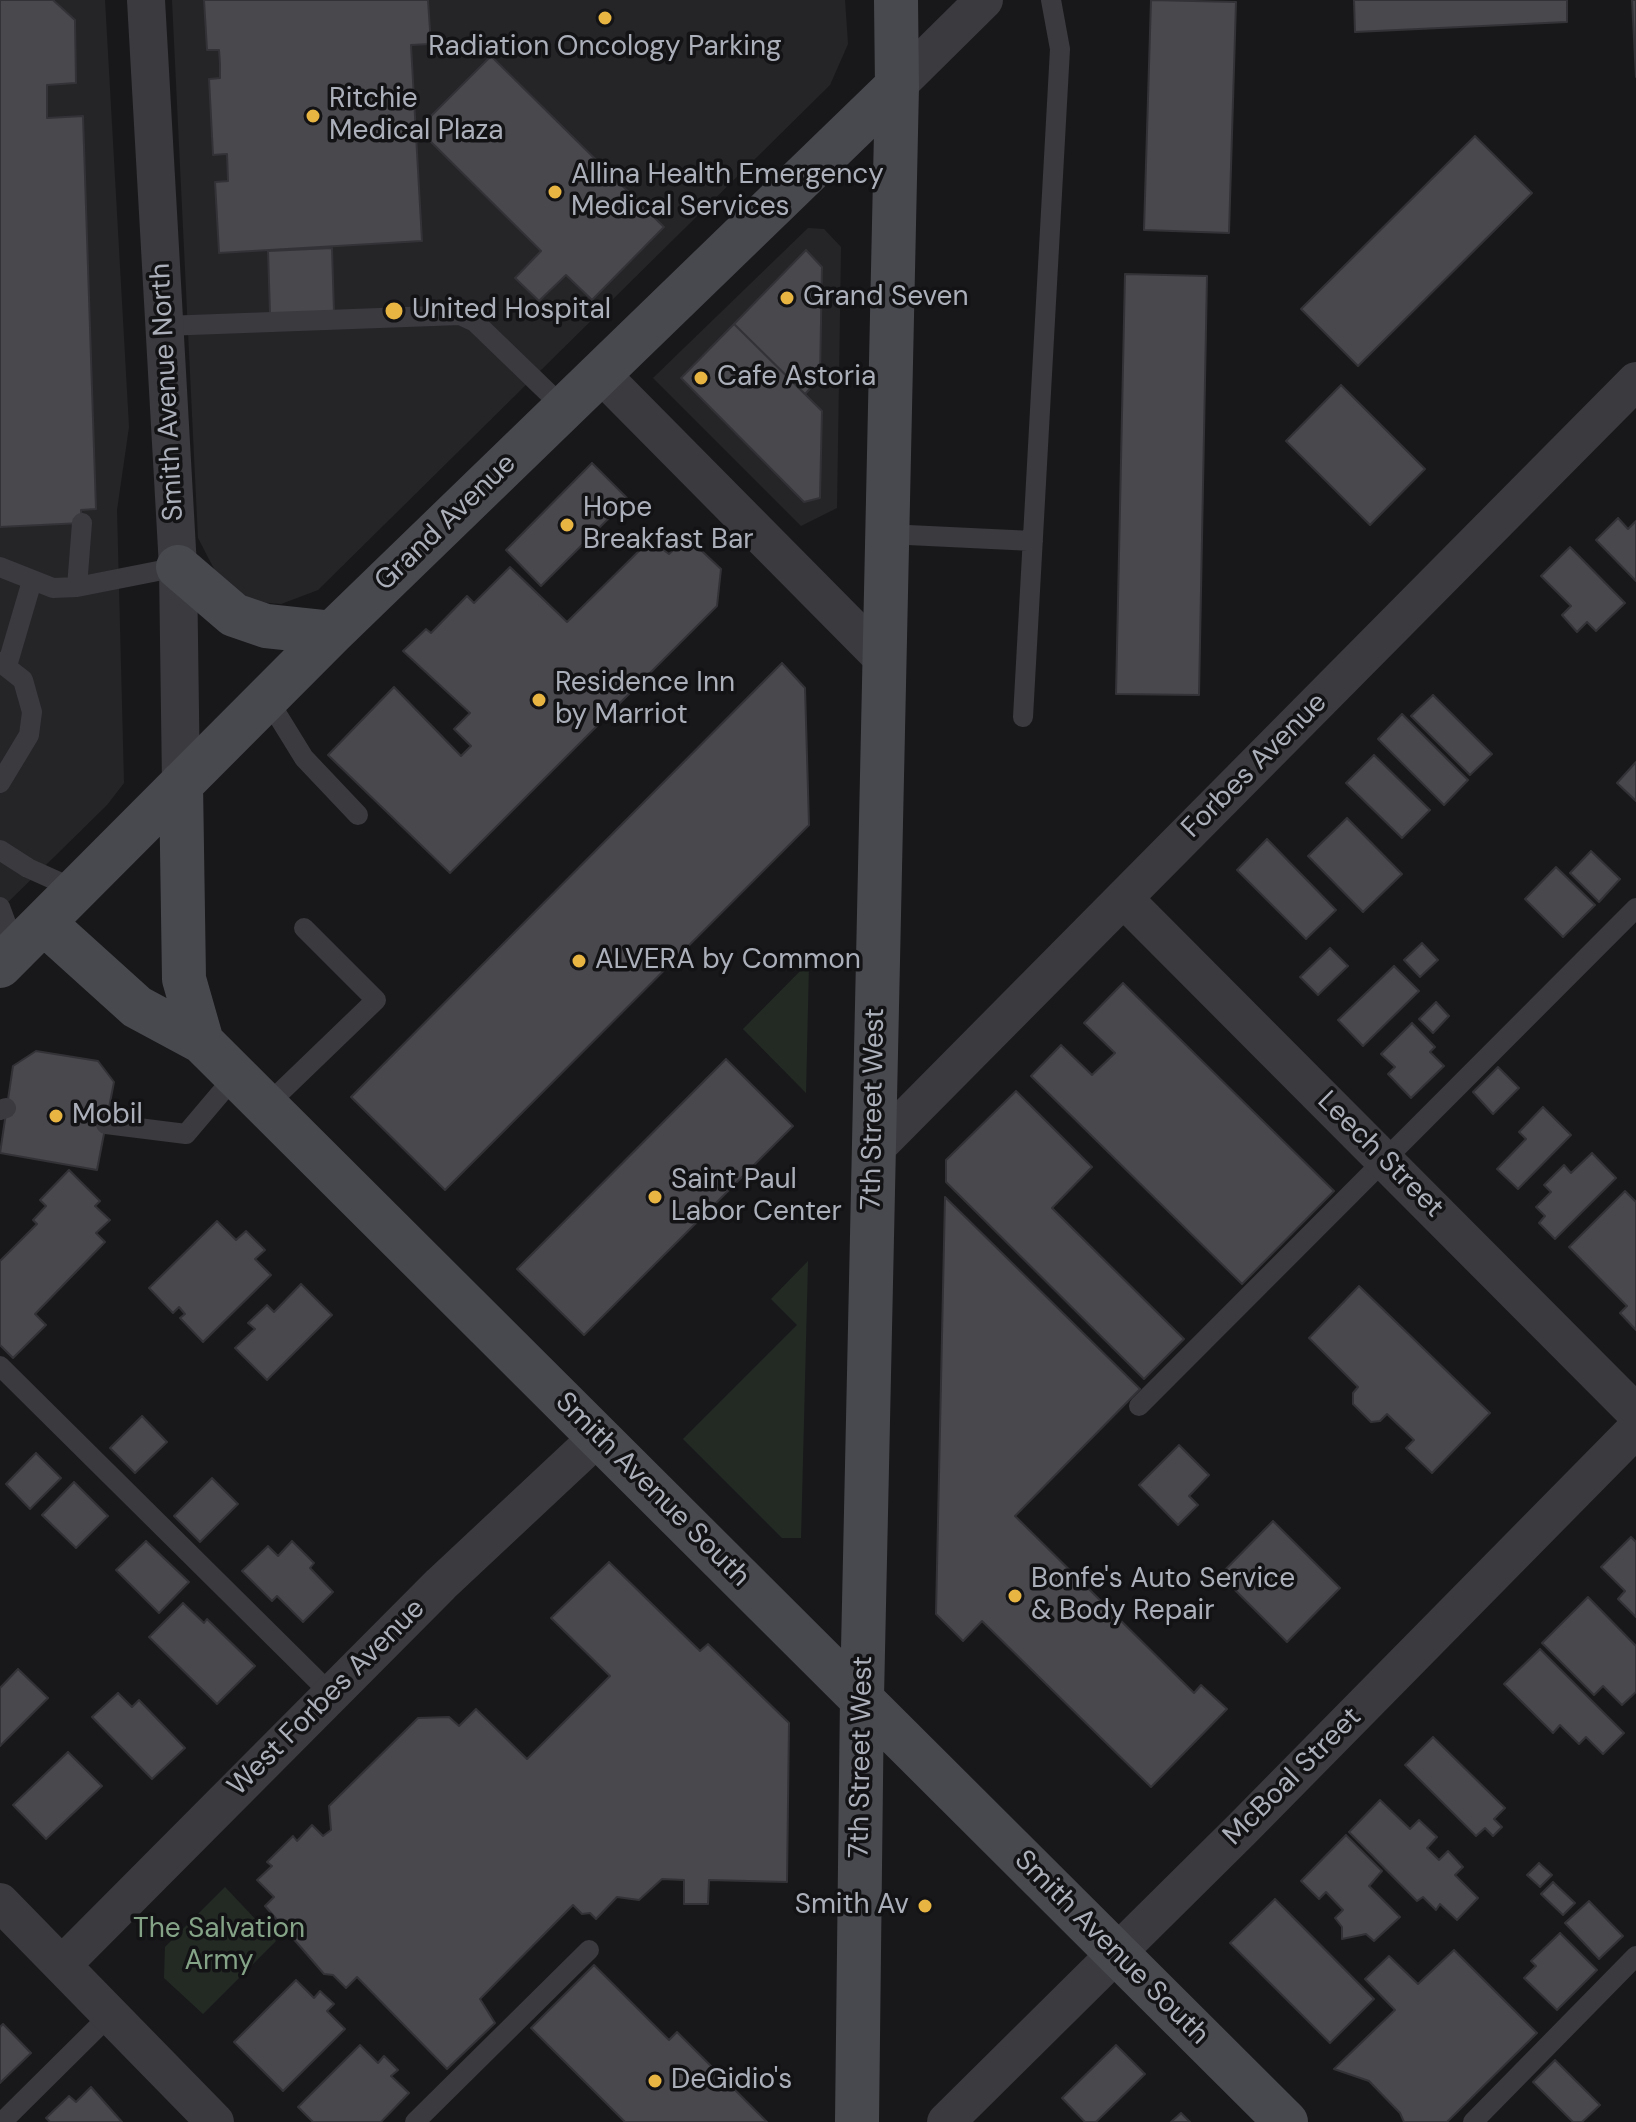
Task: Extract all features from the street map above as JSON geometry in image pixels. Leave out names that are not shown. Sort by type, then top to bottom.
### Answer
[{"type":"main road","name":"7th Street West","points":[[857,2122],[862,1696],[897,86],[896,0]]},
{"type":"main road","name":"Grand Avenue","points":[[20,947],[332,633],[897,86]]},
{"type":"main road","points":[[178,567],[234,615],[266,626],[332,633]]},
{"type":"main road","name":"Smith Avenue South","points":[[181,784],[184,979],[202,1042],[862,1696],[1116,1955],[1286,2122]]},
{"type":"main road","points":[[20,947],[202,1042]]},
{"type":"street","name":"Smith Avenue North","points":[[146,0],[178,567],[181,784]]},
{"type":"street","points":[[897,86],[984,0]]},
{"type":"street","points":[[600,373],[884,660]]},
{"type":"street","name":"Forbes Avenue","points":[[874,1150],[1636,381]]},
{"type":"street","name":"Leech Street","points":[[1124,899],[1636,1413]]},
{"type":"street","name":"McBoal Street","points":[[946,2122],[1116,1955],[1636,1429]]},
{"type":"street","name":"West Forbes Avenue","points":[[62,1965],[331,1694],[598,1437]]},
{"type":"street","points":[[0,1902],[215,2122]]},
{"type":"lane","points":[[1023,717],[1060,49],[1051,0]]},
{"type":"lane","points":[[164,326],[460,315],[475,322],[564,408]]},
{"type":"lane","points":[[77,587],[82,523]]},
{"type":"lane","points":[[887,534],[1033,541]]},
{"type":"lane","points":[[0,567],[53,588],[77,587],[178,567]]},
{"type":"lane","points":[[0,783],[29,735],[32,712],[23,680],[3,664],[32,581]]},
{"type":"lane","points":[[267,698],[304,758],[358,815]]},
{"type":"lane","points":[[0,850],[28,868],[77,890]]},
{"type":"lane","points":[[0,907],[20,947]]},
{"type":"lane","points":[[1139,1406],[1636,908]]},
{"type":"lane","points":[[266,1106],[376,1000],[304,928]]},
{"type":"lane","points":[[106,1124],[186,1134],[236,1075]]},
{"type":"lane","points":[[0,1366],[331,1694]]},
{"type":"lane","points":[[415,2122],[589,1950]]},
{"type":"lane","points":[[1473,2122],[1636,1956]]},
{"type":"lane","points":[[2,2122],[110,2015]]},
{"type":"shaded area","points":[[0,0],[105,0],[129,427],[117,510],[124,783],[107,805],[0,910]]},
{"type":"shaded area","name":"United Hospital","points":[[172,0],[845,0],[848,44],[830,85],[318,590],[281,604],[258,602],[222,584],[198,538]]},
{"type":"shaded area","points":[[808,228],[824,229],[841,247],[837,508],[801,526],[653,378]]},
{"type":"green space","points":[[809,962],[806,1093],[743,1029]]},
{"type":"green space","points":[[808,1261],[801,1538],[782,1538],[683,1439],[797,1325],[771,1299]]},
{"type":"green space","name":"The Salvation Army","points":[[225,1887],[276,1941],[203,2014],[164,1978],[165,1947]]},
{"type":"building","points":[[0,0],[53,0],[75,20],[76,83],[47,85],[47,118],[83,116],[96,509],[81,510],[82,523],[0,527]]},
{"type":"building","name":"Ritchie Medical Plaza","points":[[204,0],[428,0],[431,44],[411,45],[422,241],[219,253],[215,182],[228,181],[227,154],[213,155],[209,79],[220,78],[220,64],[219,50],[207,50]]},
{"type":"building","points":[[1151,0],[1236,2],[1229,233],[1144,230]]},
{"type":"building","points":[[1354,0],[1567,0],[1567,22],[1355,32]]},
{"type":"building","points":[[1632,0],[1636,0],[1636,77]]},
{"type":"building","name":"Allina Health Emergency Medical Services","points":[[491,56],[664,227],[592,300],[566,275],[539,301],[515,278],[541,251],[418,129]]},
{"type":"building","points":[[1475,136],[1532,193],[1358,366],[1301,309]]},
{"type":"building","points":[[332,248],[334,312],[270,314],[268,251]]},
{"type":"building","points":[[806,250],[822,267],[820,378],[805,394],[734,324]]},
{"type":"building","points":[[1125,274],[1207,276],[1199,695],[1116,694]]},
{"type":"building","points":[[734,324],[822,411],[820,498],[804,502],[681,378]]},
{"type":"building","points":[[1341,385],[1425,469],[1370,525],[1286,441]]},
{"type":"building","name":"Hope Breakfast Bar","points":[[592,463],[628,499],[541,586],[506,550]]},
{"type":"building","points":[[1618,518],[1628,529],[1636,521],[1636,581],[1596,540]]},
{"type":"building","name":"Residence Inn by Marriot","points":[[687,537],[721,569],[717,606],[450,873],[328,755],[394,687],[461,756],[471,746],[454,729],[470,713],[403,651],[426,629],[431,633],[467,596],[474,603],[510,567],[567,622],[650,540],[669,554]]},
{"type":"building","points":[[1570,547],[1625,603],[1596,631],[1587,622],[1577,632],[1562,615],[1571,606],[1541,576]]},
{"type":"building","name":"ALVERA by Common","points":[[782,663],[805,688],[809,825],[445,1190],[351,1097]]},
{"type":"building","points":[[1433,695],[1492,754],[1470,775],[1411,716]]},
{"type":"building","points":[[1402,714],[1468,780],[1444,805],[1378,739]]},
{"type":"building","points":[[1374,755],[1430,810],[1402,838],[1346,783]]},
{"type":"building","points":[[1636,762],[1636,801],[1617,783]]},
{"type":"building","points":[[1347,818],[1402,874],[1363,912],[1308,856]]},
{"type":"building","points":[[1267,839],[1336,910],[1306,939],[1237,870]]},
{"type":"building","points":[[1591,851],[1620,879],[1599,902],[1570,873]]},
{"type":"building","points":[[1556,867],[1595,905],[1563,937],[1525,899]]},
{"type":"building","points":[[1422,943],[1438,960],[1420,977],[1404,960]]},
{"type":"building","points":[[1330,948],[1348,966],[1318,995],[1300,977]]},
{"type":"building","points":[[1394,966],[1419,991],[1363,1046],[1338,1020]]},
{"type":"building","points":[[1123,983],[1334,1191],[1242,1284],[1031,1076],[1061,1045],[1092,1075],[1115,1053],[1084,1023]]},
{"type":"building","points":[[1436,1002],[1449,1016],[1433,1033],[1419,1019]]},
{"type":"building","points":[[1412,1023],[1435,1047],[1430,1052],[1444,1066],[1411,1098],[1388,1074],[1395,1067],[1381,1054]]},
{"type":"building","name":"Mobil","points":[[36,1051],[98,1061],[114,1082],[97,1170],[0,1153],[13,1066]]},
{"type":"building","name":"Saint Paul Labor Center","points":[[726,1059],[793,1126],[584,1335],[517,1269]]},
{"type":"building","points":[[1498,1067],[1519,1088],[1493,1114],[1473,1092]]},
{"type":"building","points":[[1016,1091],[1092,1167],[1052,1208],[1184,1339],[1144,1379],[946,1182],[946,1160]]},
{"type":"building","points":[[1543,1107],[1571,1135],[1518,1189],[1497,1169],[1526,1139],[1519,1132]]},
{"type":"building","points":[[1592,1153],[1616,1178],[1555,1239],[1539,1223],[1545,1216],[1536,1207],[1551,1192],[1544,1185],[1564,1165],[1571,1173]]},
{"type":"building","name":"Mobil","points":[[69,1170],[100,1201],[95,1206],[110,1220],[96,1233],[105,1242],[35,1314],[46,1325],[13,1358],[0,1345],[0,1261],[37,1224],[33,1220],[46,1206],[40,1200]]},
{"type":"building","points":[[1625,1191],[1636,1202],[1636,1330],[1620,1313],[1627,1306],[1569,1247]]},
{"type":"building","points":[[945,1197],[1140,1389],[1015,1516],[1194,1693],[1201,1685],[1227,1709],[1151,1787],[982,1621],[963,1641],[936,1614]]},
{"type":"building","points":[[217,1221],[236,1240],[246,1231],[265,1250],[255,1259],[271,1275],[203,1342],[180,1318],[185,1314],[179,1307],[173,1313],[149,1288]]},
{"type":"building","points":[[301,1284],[332,1315],[267,1380],[235,1348],[255,1329],[248,1323],[267,1305],[274,1312]]},
{"type":"building","points":[[1359,1286],[1490,1413],[1432,1473],[1406,1448],[1414,1440],[1387,1414],[1380,1421],[1371,1422],[1353,1404],[1353,1393],[1358,1387],[1309,1338]]},
{"type":"building","points":[[142,1416],[167,1442],[135,1473],[110,1448]]},
{"type":"building","points":[[1179,1445],[1209,1475],[1189,1496],[1198,1505],[1178,1525],[1139,1485]]},
{"type":"building","points":[[36,1453],[61,1478],[30,1509],[6,1484]]},
{"type":"building","points":[[212,1478],[238,1504],[200,1542],[174,1516]]},
{"type":"building","points":[[74,1482],[108,1516],[76,1548],[42,1515]]},
{"type":"building","points":[[1273,1521],[1340,1588],[1287,1642],[1220,1575]]},
{"type":"building","points":[[1631,1537],[1636,1542],[1636,1617],[1618,1599],[1625,1591],[1601,1567]]},
{"type":"building","points":[[146,1541],[189,1582],[159,1613],[116,1570]]},
{"type":"building","points":[[292,1541],[314,1563],[310,1568],[333,1592],[303,1622],[277,1596],[272,1601],[242,1571],[268,1546],[278,1556]]},
{"type":"building","points":[[609,1562],[700,1651],[708,1644],[789,1723],[787,1882],[709,1880],[708,1904],[684,1904],[684,1880],[662,1879],[639,1900],[617,1897],[596,1919],[590,1913],[582,1914],[573,1905],[480,1999],[495,2023],[447,2069],[357,1977],[346,1988],[333,1975],[324,1974],[265,1906],[274,1897],[257,1880],[272,1866],[267,1862],[293,1836],[297,1841],[312,1825],[323,1836],[331,1830],[329,1806],[418,1718],[449,1717],[459,1726],[476,1709],[527,1759],[610,1676],[551,1618]]},
{"type":"building","points":[[1588,1597],[1636,1646],[1636,1692],[1622,1705],[1603,1686],[1594,1695],[1542,1643]]},
{"type":"building","points":[[183,1603],[204,1623],[207,1619],[255,1666],[217,1704],[149,1637]]},
{"type":"building","points":[[1540,1649],[1624,1733],[1603,1754],[1586,1737],[1579,1744],[1560,1725],[1553,1733],[1504,1684]]},
{"type":"building","points":[[18,1669],[48,1698],[0,1746],[0,1688]]},
{"type":"building","points":[[118,1693],[132,1707],[139,1700],[185,1748],[152,1779],[92,1717]]},
{"type":"building","points":[[1433,1737],[1505,1808],[1494,1819],[1502,1827],[1493,1836],[1485,1828],[1476,1836],[1405,1765]]},
{"type":"building","points":[[68,1752],[102,1786],[46,1839],[13,1805]]},
{"type":"building","points":[[1380,1800],[1410,1829],[1419,1820],[1437,1837],[1427,1848],[1439,1860],[1448,1851],[1463,1867],[1455,1875],[1478,1898],[1457,1920],[1440,1904],[1436,1910],[1423,1897],[1417,1901],[1349,1832]]},
{"type":"building","points":[[1346,1835],[1382,1871],[1369,1886],[1400,1917],[1374,1941],[1366,1934],[1342,1939],[1342,1927],[1335,1918],[1343,1910],[1326,1892],[1319,1899],[1301,1881]]},
{"type":"building","points":[[1539,1863],[1552,1875],[1540,1887],[1527,1875]]},
{"type":"building","points":[[1553,1882],[1575,1903],[1563,1915],[1541,1894]]},
{"type":"building","points":[[1275,1899],[1374,1999],[1330,2043],[1230,1943]]},
{"type":"building","points":[[1589,1901],[1623,1936],[1599,1959],[1565,1923]]},
{"type":"building","points":[[1560,1933],[1597,1970],[1557,2010],[1524,1978],[1536,1966],[1531,1961]]},
{"type":"building","points":[[1454,1950],[1537,2033],[1447,2122],[1404,2122],[1400,2113],[1369,2081],[1334,2069],[1395,2010],[1365,1979],[1389,1956],[1418,1984]]},
{"type":"building","name":"DeGidio's","points":[[594,1965],[669,2040],[677,2032],[767,2122],[625,2122],[531,2028]]},
{"type":"building","points":[[296,1980],[314,1998],[320,1991],[334,2004],[327,2011],[345,2029],[283,2091],[234,2042]]},
{"type":"building","points":[[3,2024],[31,2053],[0,2083],[0,2027]]},
{"type":"building","points":[[360,2045],[378,2063],[384,2056],[398,2070],[391,2076],[409,2093],[381,2122],[313,2122],[298,2107]]},
{"type":"building","points":[[1116,2045],[1145,2074],[1096,2122],[1085,2122],[1062,2098]]},
{"type":"building","points":[[1555,2060],[1600,2105],[1582,2122],[1573,2122],[1533,2082]]},
{"type":"building","points":[[91,2087],[122,2122],[50,2122],[46,2118],[69,2096],[76,2102]]},
{"type":"building","points":[[1181,2113],[1190,2122],[1171,2122]]},
{"type":"place","name":"Radiation Oncology Parking","points":[[605,18]]},
{"type":"place","name":"Ritchie Medical Plaza","points":[[313,116]]},
{"type":"place","name":"Allina Health Emergency Medical Services","points":[[555,192]]},
{"type":"place","name":"Grand Seven","points":[[787,298]]},
{"type":"place","name":"United Hospital","points":[[394,311]]},
{"type":"place","name":"Cafe Astoria","points":[[701,378]]},
{"type":"place","name":"Hope Breakfast Bar","points":[[567,525]]},
{"type":"place","name":"Residence Inn by Marriot","points":[[539,700]]},
{"type":"place","name":"ALVERA by Common","points":[[579,961]]},
{"type":"place","name":"Mobil","points":[[56,1116]]},
{"type":"place","name":"Saint Paul Labor Center","points":[[655,1197]]},
{"type":"place","name":"Bonfe's Auto Service & Body Repair","points":[[1015,1596]]},
{"type":"place","name":"Smith Av","points":[[925,1906]]},
{"type":"place","name":"DeGidio's","points":[[655,2081]]}]
